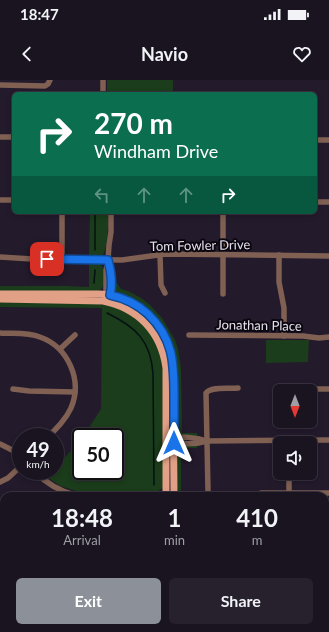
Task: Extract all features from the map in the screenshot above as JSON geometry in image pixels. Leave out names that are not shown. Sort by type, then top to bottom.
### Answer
[{"type":"main road","points":[[0,294],[107,297],[138,316],[155,335],[162,349],[166,371],[166,492]]},
{"type":"main road","points":[[0,299],[92,300],[116,296],[130,302],[145,312],[159,326],[166,340],[174,366],[174,492]]},
{"type":"street","points":[[0,85],[45,86],[50,80]]},
{"type":"street","points":[[103,80],[103,92]]},
{"type":"street","points":[[0,137],[12,137]]},
{"type":"street","points":[[317,140],[329,140]]},
{"type":"street","points":[[0,200],[12,200]]},
{"type":"street","points":[[317,202],[329,202]]},
{"type":"street","points":[[62,214],[62,260]]},
{"type":"street","points":[[107,297],[111,290],[111,270],[108,260],[112,232],[111,214]]},
{"type":"street","points":[[223,214],[223,294]]},
{"type":"street","points":[[160,255],[161,285],[165,293]]},
{"type":"street","name":"Tom Fowler Drive","points":[[0,257],[62,260],[128,260],[160,255],[329,256]]},
{"type":"street","points":[[279,255],[279,282],[284,308],[284,336]]},
{"type":"street","points":[[0,333],[34,335],[49,341],[60,349],[66,357],[74,376],[75,392],[69,412],[56,428]]},
{"type":"street","points":[[60,349],[75,335]]},
{"type":"street","name":"Jonathan Place","points":[[189,335],[329,337]]},
{"type":"street","points":[[208,491],[206,393],[208,390],[215,388],[238,388]]},
{"type":"street","points":[[13,389],[29,391],[75,392]]},
{"type":"street","points":[[317,389],[329,389]]},
{"type":"street","points":[[317,441],[329,440]]},
{"type":"street","points":[[166,441],[200,443],[207,441],[273,442]]},
{"type":"street","points":[[0,444],[12,450]]},
{"type":"street","points":[[0,482],[12,474]]},
{"type":"street","points":[[44,480],[53,488],[64,492]]},
{"type":"street","points":[[289,480],[289,492]]},
{"type":"green space","points":[[107,80],[173,80],[173,92],[107,92]]},
{"type":"green space","points":[[90,214],[108,214],[108,230],[104,254],[102,256],[89,256]]},
{"type":"green space","points":[[89,263],[99,264],[103,268],[103,284],[102,288],[98,291],[0,291],[0,286],[89,287]]},
{"type":"green space","points":[[114,277],[116,277],[116,282],[121,289],[141,298],[150,305],[162,318],[175,340],[181,368],[182,432],[197,433],[197,436],[180,435],[177,431],[174,361],[165,331],[159,322],[148,311],[117,293],[114,287]]},
{"type":"green space","points":[[0,302],[99,304],[115,307],[134,317],[148,329],[159,349],[163,367],[163,488],[158,491],[76,491],[60,486],[51,480],[64,480],[64,458],[72,450],[72,480],[124,480],[124,428],[89,428],[101,409],[102,308],[0,307]]},
{"type":"green space","points":[[266,340],[309,340],[308,362],[266,363]]},
{"type":"green space","points":[[197,445],[197,448],[181,448],[181,492],[177,492],[177,449],[181,446]]},
{"type":"waterway","points":[[95,214],[95,250]]},
{"type":"waterway","points":[[94,283],[95,270]]},
{"type":"waterway","points":[[107,313],[126,324],[140,336],[152,362],[154,485]]},
{"type":"route","points":[[47,259],[108,260],[111,270],[110,295],[137,305],[159,326],[169,347],[174,366],[174,443]]}]
